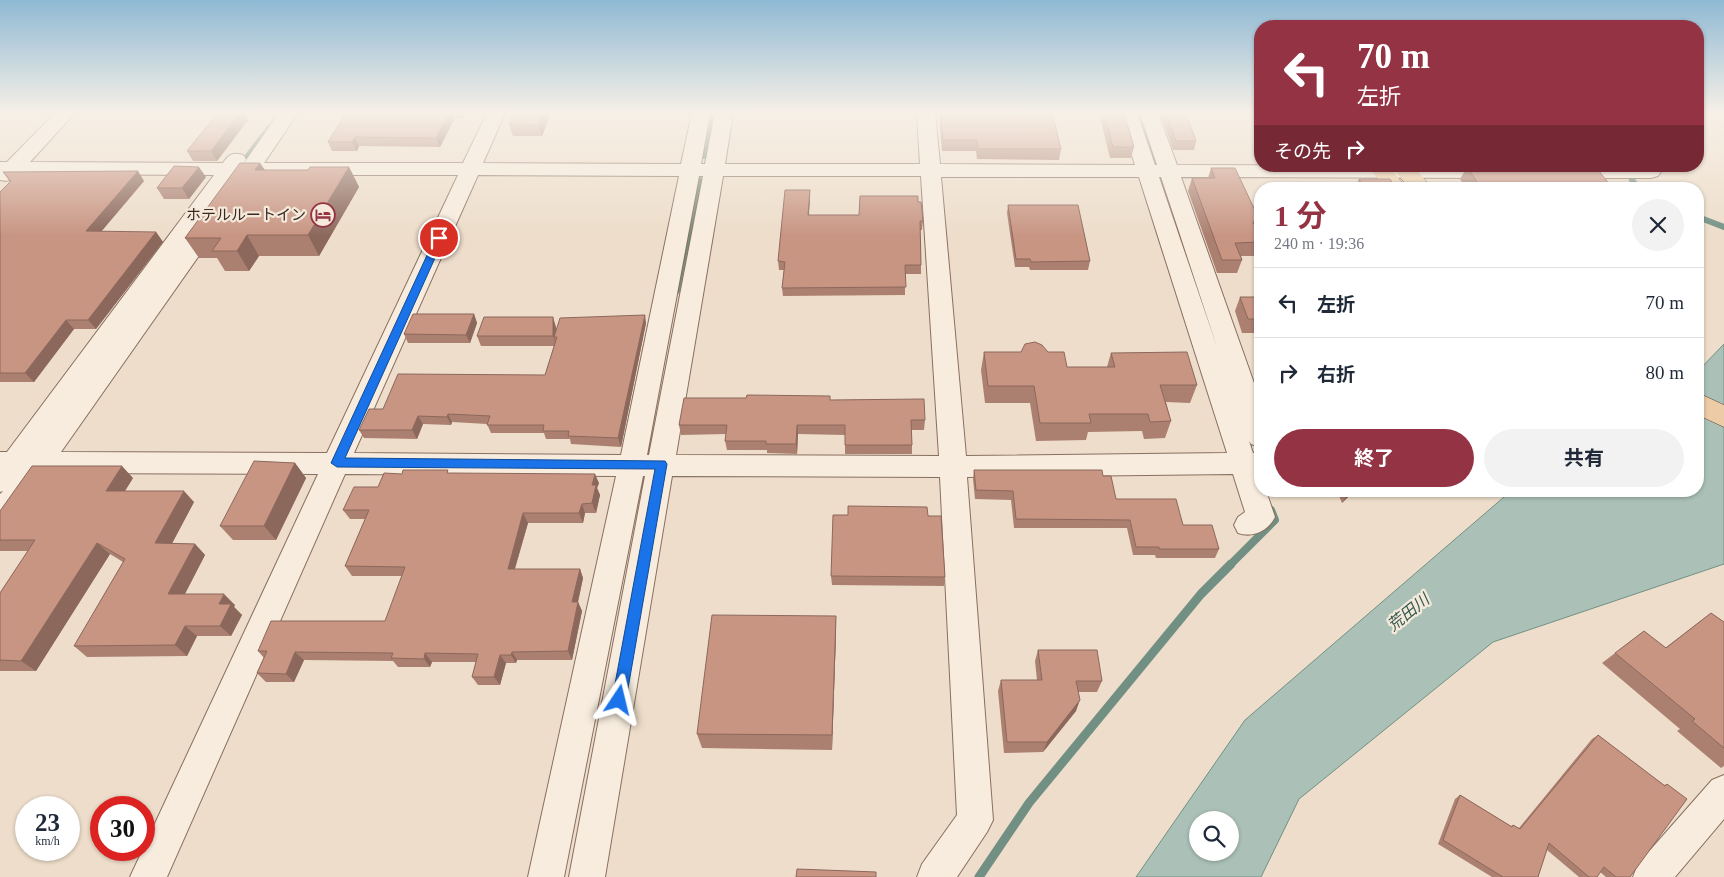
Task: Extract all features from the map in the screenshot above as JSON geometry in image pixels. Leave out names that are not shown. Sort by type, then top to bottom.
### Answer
[{"type":"main road","points":[[1392,173],[1409,182]]},
{"type":"main road","points":[[1704,387],[1724,398]]},
{"type":"main road","points":[[1704,406],[1724,418]]},
{"type":"street","points":[[4,172],[23,154]]},
{"type":"street","points":[[240,169],[248,154]]},
{"type":"street","points":[[0,516],[13,467],[253,154]]},
{"type":"street","points":[[148,877],[478,154]]},
{"type":"street","points":[[587,877],[661,464],[702,170],[702,154]]},
{"type":"street","points":[[546,877],[632,464],[702,170],[708,154]]},
{"type":"street","points":[[929,154],[953,467],[975,820],[935,877]]},
{"type":"street","points":[[1148,154],[1157,171],[1254,422]]},
{"type":"street","points":[[13,467],[337,463],[953,467],[1252,464],[1157,171],[1155,154]]},
{"type":"street","points":[[4,172],[240,169],[1254,172]]},
{"type":"street","points":[[1274,172],[1519,172]]},
{"type":"street","points":[[1248,525],[1261,518],[1258,497]]},
{"type":"street","points":[[1651,877],[1724,792]]},
{"type":"water","name":"荒田川","points":[[1724,344],[1724,564],[1493,642],[1299,799],[1261,877],[1136,877],[1245,720],[1504,497],[1704,497],[1704,365]]},
{"type":"building","points":[[240,163],[260,163],[255,170],[308,170],[310,167],[349,167],[308,235],[247,235],[237,251],[212,251],[221,238],[185,238]]},
{"type":"building","points":[[174,166],[199,167],[182,188],[157,188]]},
{"type":"building","points":[[1211,168],[1235,168],[1254,208],[1254,242],[1235,243],[1242,260],[1222,260],[1192,178],[1215,178]]},
{"type":"building","points":[[138,171],[86,231],[156,232],[88,320],[66,320],[25,373],[0,373],[0,192],[11,181],[3,172]]},
{"type":"building","points":[[1470,172],[1600,172],[1608,182],[1477,182]]},
{"type":"building","points":[[1359,179],[1390,179],[1392,182],[1360,182]]},
{"type":"building","points":[[785,190],[810,190],[808,215],[859,215],[860,196],[918,196],[918,202],[921,202],[923,221],[920,221],[921,265],[905,265],[906,287],[782,288],[785,262],[778,261]]},
{"type":"building","points":[[1008,205],[1078,205],[1090,261],[1031,262],[1030,259],[1016,259]]},
{"type":"building","points":[[1240,297],[1254,297],[1254,319],[1248,319]]},
{"type":"building","points":[[413,314],[474,314],[466,335],[404,334]]},
{"type":"building","points":[[645,315],[618,438],[568,436],[569,431],[543,431],[544,425],[487,425],[490,416],[448,414],[447,417],[418,416],[412,430],[359,430],[369,409],[383,409],[398,374],[545,375],[557,337],[554,337],[560,318]]},
{"type":"building","points":[[484,317],[553,317],[553,336],[477,336]]},
{"type":"building","points":[[1035,342],[1042,345],[1048,352],[1064,352],[1067,367],[1115,367],[1111,353],[1187,352],[1197,385],[1160,385],[1171,421],[1150,422],[1148,414],[1089,414],[1091,423],[1040,423],[1034,386],[988,386],[984,352],[1021,352],[1025,344]]},
{"type":"building","points":[[747,395],[830,396],[830,400],[924,399],[925,420],[911,420],[912,445],[845,445],[845,425],[797,425],[796,444],[766,444],[766,441],[725,441],[727,425],[679,425],[684,398],[746,398]]},
{"type":"building","points":[[254,461],[295,463],[264,526],[220,526]]},
{"type":"building","points":[[32,466],[122,466],[106,491],[184,491],[155,543],[195,544],[168,594],[224,594],[219,604],[231,604],[220,626],[185,626],[175,645],[74,646],[125,559],[97,543],[21,661],[0,660],[0,593],[35,540],[0,540],[0,511]]},
{"type":"building","points":[[403,470],[448,470],[447,473],[595,474],[592,485],[596,485],[592,503],[582,504],[579,513],[523,513],[508,569],[580,569],[572,602],[578,602],[568,651],[512,652],[511,655],[500,655],[494,677],[472,677],[478,654],[425,653],[424,659],[391,658],[393,653],[295,652],[286,674],[257,673],[267,651],[258,651],[271,621],[385,621],[405,567],[345,566],[369,510],[343,510],[354,487],[378,487],[384,473],[402,474]]},
{"type":"building","points":[[974,470],[1102,470],[1103,476],[1111,476],[1116,499],[1176,499],[1183,525],[1212,525],[1219,549],[1136,547],[1130,520],[1016,519],[1013,491],[976,490]]},
{"type":"building","points":[[848,506],[927,507],[928,516],[941,516],[945,577],[831,576],[833,515],[848,515]]},
{"type":"building","points":[[1711,613],[1724,622],[1724,748],[1692,721],[1695,719],[1615,653],[1644,631],[1666,648]]},
{"type":"building","points":[[712,615],[836,616],[832,735],[697,734]]},
{"type":"building","points":[[1038,650],[1097,650],[1102,681],[1076,681],[1080,700],[1047,742],[1007,742],[1001,680],[1042,680]]},
{"type":"building","points":[[1598,735],[1665,786],[1667,784],[1687,799],[1630,877],[1616,877],[1604,867],[1597,877],[1589,877],[1549,843],[1538,877],[1503,877],[1443,840],[1460,795],[1512,827],[1513,825],[1520,829]]},
{"type":"building","points":[[797,869],[876,872],[876,877],[796,877]]},
{"type":"waterway","points":[[677,291],[699,180]]},
{"type":"waterway","points":[[1161,182],[1170,209]]},
{"type":"waterway","points":[[1704,219],[1724,227]]},
{"type":"waterway","points":[[979,877],[1029,803],[1201,594],[1275,520],[1271,510]]},
{"type":"place","name":"ホテルルートイン","points":[[323,215]]},
{"type":"route","points":[[439,238],[337,463],[661,464],[619,700]]}]
